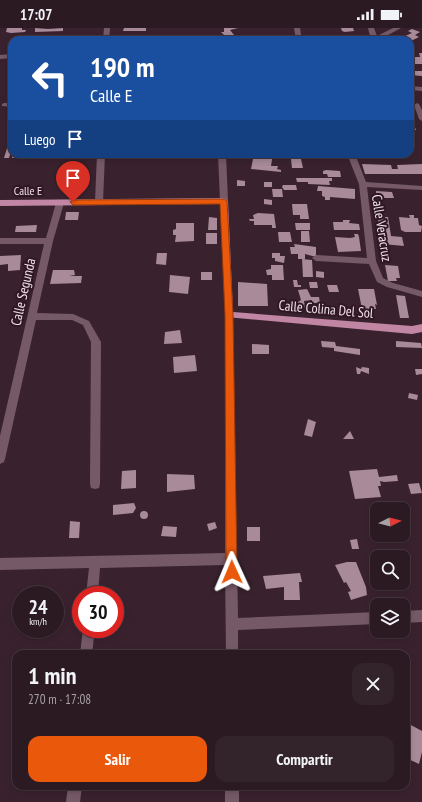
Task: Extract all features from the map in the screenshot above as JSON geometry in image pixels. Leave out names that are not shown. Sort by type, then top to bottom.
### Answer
[{"type":"main road","name":"Calle E","points":[[0,203],[224,201]]},
{"type":"main road","points":[[224,201],[229,315]]},
{"type":"main road","name":"Calle Colina Del Sol","points":[[229,315],[412,330],[422,328]]},
{"type":"street","points":[[383,36],[398,28]]},
{"type":"street","points":[[417,105],[422,119]]},
{"type":"street","points":[[99,202],[101,158]]},
{"type":"street","points":[[222,158],[224,201]]},
{"type":"street","name":"Calle Veracruz","points":[[353,158],[363,184],[372,261],[380,280],[390,285],[422,294]]},
{"type":"street","name":"Calle Veracruz","points":[[363,184],[422,188]]},
{"type":"street","name":"Calle Segunda","points":[[0,459],[49,241],[60,203]]},
{"type":"street","points":[[0,241],[49,241]]},
{"type":"street","points":[[316,258],[372,261]]},
{"type":"street","points":[[229,315],[232,650]]},
{"type":"street","points":[[32,316],[73,317],[86,323],[96,342],[96,484]]},
{"type":"street","points":[[0,405],[11,405]]},
{"type":"street","points":[[0,564],[231,559]]},
{"type":"street","points":[[93,586],[95,562]]},
{"type":"street","points":[[410,617],[422,616]]},
{"type":"street","points":[[232,624],[370,618]]},
{"type":"street","points":[[86,650],[88,638]]},
{"type":"street","points":[[73,802],[74,790]]},
{"type":"street","points":[[232,790],[232,802]]},
{"type":"building","points":[[7,28],[22,28],[22,30],[26,30],[25,32],[11,33],[6,32]]},
{"type":"building","points":[[35,28],[63,28],[63,31],[35,32]]},
{"type":"building","points":[[124,28],[146,28],[146,31],[123,31]]},
{"type":"building","points":[[224,28],[238,28],[230,30],[234,35],[231,36],[225,36],[221,32],[224,32]]},
{"type":"building","points":[[341,28],[353,28],[354,31],[345,32],[342,31]]},
{"type":"building","points":[[412,29],[420,32],[415,35],[419,37],[414,40],[414,36],[405,36],[412,33],[408,31]]},
{"type":"building","points":[[419,53],[422,53],[422,64],[414,64],[414,57],[420,57]]},
{"type":"building","points":[[414,71],[422,71],[422,76],[414,75]]},
{"type":"building","points":[[8,145],[8,158],[4,158]]},
{"type":"building","points":[[253,158],[272,158],[271,166],[278,166],[277,169],[281,170],[281,172],[251,169]]},
{"type":"building","points":[[291,159],[301,159],[303,168],[292,168]]},
{"type":"building","points":[[362,164],[391,165],[392,169],[398,169],[397,165],[422,164],[422,174],[365,174]]},
{"type":"building","points":[[323,171],[340,171],[341,177],[328,177],[327,174],[323,174]]},
{"type":"building","points":[[296,178],[332,178],[332,181],[329,181],[330,185],[308,184],[308,182],[297,182]]},
{"type":"building","points":[[237,180],[245,181],[245,186],[237,186]]},
{"type":"building","points":[[264,182],[272,182],[272,187],[264,187]]},
{"type":"building","points":[[283,185],[296,185],[297,190],[284,190],[282,187]]},
{"type":"building","points":[[318,186],[355,189],[355,199],[330,197],[330,200],[325,200],[325,197],[322,196],[322,191],[317,191]]},
{"type":"building","points":[[272,189],[282,189],[283,197],[273,197]]},
{"type":"building","points":[[376,191],[392,192],[394,198],[376,198]]},
{"type":"building","points":[[264,199],[272,200],[272,205],[264,204]]},
{"type":"building","points":[[292,204],[307,204],[309,219],[300,219],[300,215],[293,215]]},
{"type":"building","points":[[66,212],[79,212],[78,220],[65,220]]},
{"type":"building","points":[[258,213],[274,214],[276,228],[272,228],[272,225],[254,225],[254,221],[250,221],[249,219],[254,219],[253,215]]},
{"type":"building","points":[[409,215],[414,215],[414,218],[418,218],[419,225],[422,226],[421,232],[405,232],[401,230],[399,217],[410,218]]},
{"type":"building","points":[[209,217],[217,218],[217,230],[208,230]]},
{"type":"building","points":[[385,217],[388,217],[391,236],[402,237],[404,246],[383,244],[383,236],[380,235],[378,218],[385,219]]},
{"type":"building","points":[[343,220],[350,220],[349,223],[359,224],[360,230],[334,230],[333,222],[343,222]]},
{"type":"building","points":[[176,223],[194,223],[194,241],[175,242],[176,235],[173,235],[173,230],[176,229]]},
{"type":"building","points":[[295,223],[310,223],[310,230],[296,230]]},
{"type":"building","points":[[37,225],[36,232],[15,232],[16,226]]},
{"type":"building","points":[[301,231],[309,231],[310,242],[301,242]]},
{"type":"building","points":[[278,232],[290,232],[292,242],[279,242]]},
{"type":"building","points":[[206,233],[217,233],[217,244],[206,244]]},
{"type":"building","points":[[354,234],[358,234],[361,251],[338,252],[335,237],[350,238],[355,237]]},
{"type":"building","points":[[294,244],[316,247],[316,257],[305,254],[305,259],[298,259],[298,254],[291,254],[290,247],[295,247]]},
{"type":"building","points":[[157,253],[167,253],[166,265],[156,264]]},
{"type":"building","points":[[272,253],[280,253],[280,256],[285,256],[284,263],[275,261],[275,258],[272,258]]},
{"type":"building","points":[[21,255],[20,270],[8,271],[8,264],[0,265],[0,256]]},
{"type":"building","points":[[302,259],[312,260],[313,277],[303,277]]},
{"type":"building","points":[[271,265],[283,265],[284,280],[272,280],[272,275],[267,275],[266,270],[271,269]]},
{"type":"building","points":[[385,265],[398,266],[400,278],[396,278],[397,281],[388,281]]},
{"type":"building","points":[[53,270],[74,270],[75,275],[69,276],[82,276],[81,283],[50,284]]},
{"type":"building","points":[[316,271],[324,272],[324,278],[316,277]]},
{"type":"building","points":[[201,272],[212,272],[212,280],[201,280]]},
{"type":"building","points":[[170,275],[190,277],[188,294],[169,292]]},
{"type":"building","points":[[293,280],[297,280],[298,285],[301,285],[301,287],[294,287]]},
{"type":"building","points":[[238,282],[267,284],[268,306],[238,306]]},
{"type":"building","points":[[309,282],[317,282],[318,288],[310,288]]},
{"type":"building","points":[[327,285],[337,285],[339,292],[329,292]]},
{"type":"building","points":[[307,289],[311,297],[319,297],[320,303],[312,303],[312,300],[304,301],[305,308],[299,309],[298,302],[301,300],[298,290]]},
{"type":"building","points":[[358,289],[374,289],[377,305],[375,304],[376,309],[362,309]]},
{"type":"building","points":[[396,295],[405,296],[409,318],[400,318]]},
{"type":"building","points":[[180,330],[182,343],[164,344],[165,332]]},
{"type":"building","points":[[321,341],[335,342],[336,346],[360,349],[360,355],[334,351],[334,348],[322,347]]},
{"type":"building","points":[[396,341],[421,343],[422,348],[396,347]]},
{"type":"building","points":[[252,344],[269,345],[269,354],[252,354]]},
{"type":"building","points":[[195,355],[197,371],[174,373],[173,357]]},
{"type":"building","points":[[356,367],[361,369],[362,367],[369,368],[369,374],[361,371],[360,374],[357,374]]},
{"type":"building","points":[[415,369],[422,369],[422,374],[416,375]]},
{"type":"building","points":[[409,393],[418,395],[417,400],[408,398]]},
{"type":"building","points":[[308,419],[316,422],[312,437],[304,435]]},
{"type":"building","points":[[350,431],[354,439],[343,439]]},
{"type":"building","points":[[377,469],[379,477],[397,475],[398,481],[380,481],[381,486],[378,486],[381,497],[355,499],[349,471]]},
{"type":"building","points":[[136,470],[136,488],[121,489],[122,471]]},
{"type":"building","points":[[167,474],[194,475],[195,489],[167,492]]},
{"type":"building","points":[[419,483],[422,493],[411,494],[408,484]]},
{"type":"building","points":[[134,503],[136,508],[133,513],[113,515],[113,505]]},
{"type":"building","points":[[142,511],[146,511],[148,515],[146,519],[142,519],[140,517],[140,513]]},
{"type":"building","points":[[70,521],[80,522],[79,538],[69,538]]},
{"type":"building","points":[[215,522],[217,528],[209,531],[207,524]]},
{"type":"building","points":[[163,526],[177,527],[176,537],[161,536]]},
{"type":"building","points":[[247,527],[260,527],[260,541],[247,541]]},
{"type":"building","points":[[357,539],[359,549],[352,549],[350,540]]},
{"type":"building","points":[[347,562],[356,562],[366,587],[367,595],[351,600],[348,592],[351,591],[346,582],[344,583],[335,565]]},
{"type":"building","points":[[300,573],[302,582],[299,582],[300,600],[284,600],[284,587],[266,589],[263,576]]},
{"type":"building","points":[[410,725],[422,731],[422,752],[419,764],[410,760]]},
{"type":"route","points":[[73,202],[224,201],[229,315],[232,572]]}]
